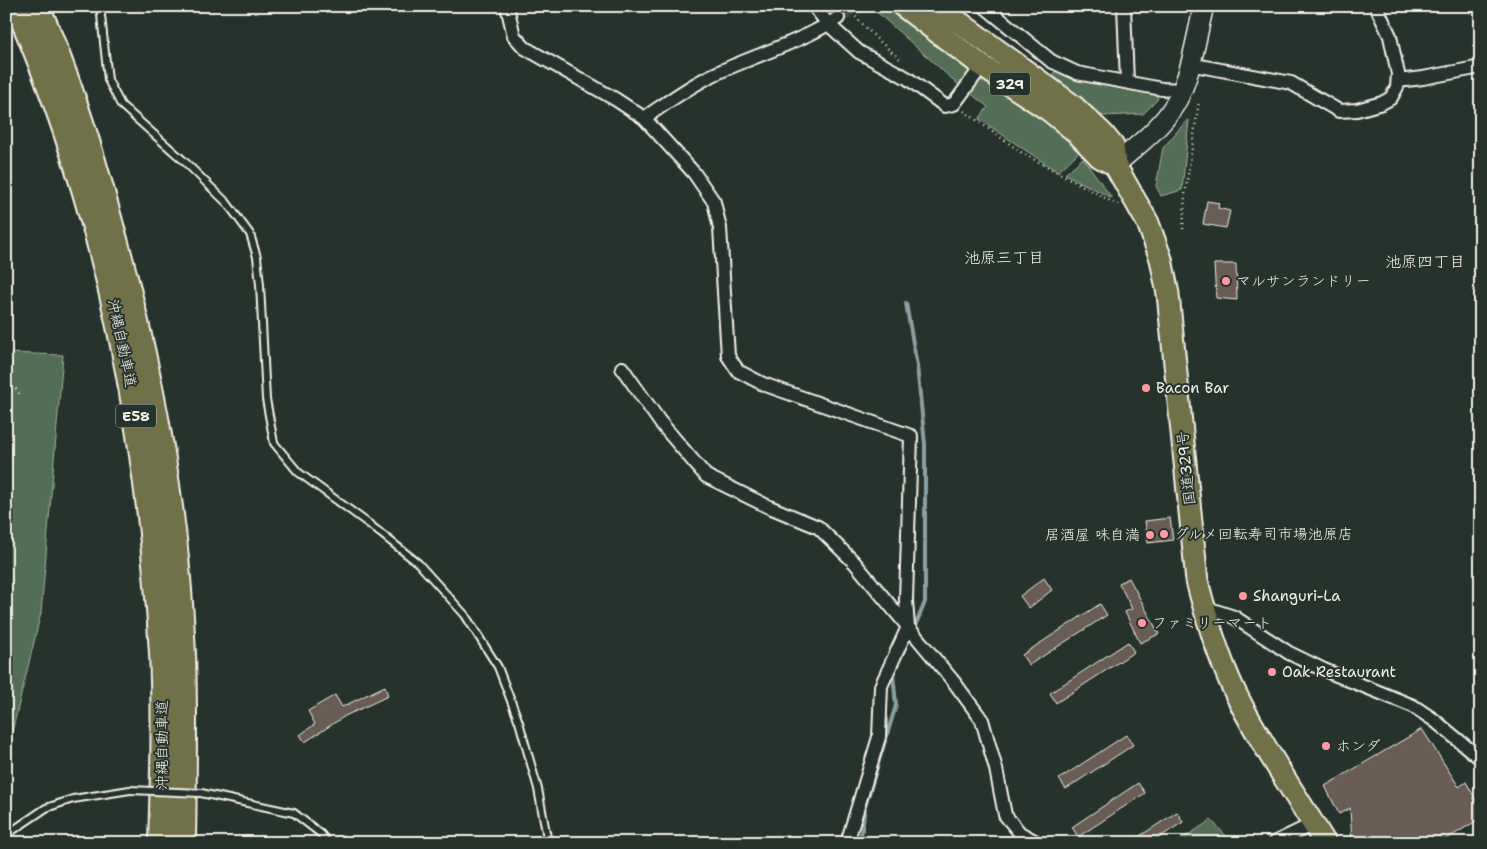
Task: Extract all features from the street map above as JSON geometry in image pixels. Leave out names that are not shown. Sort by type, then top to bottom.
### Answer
[{"type":"highway","name":"沖縄自動車道","points":[[17,6],[77,166],[105,266],[128,367],[144,460],[161,646],[163,775],[161,843]]},
{"type":"highway","name":"沖縄自動車道","points":[[37,6],[94,161],[121,258],[146,364],[162,457],[175,561],[183,653],[183,843]]},
{"type":"highway","name":"国道329号","points":[[903,6],[982,66],[1050,111],[1076,132],[1100,157],[1115,165]]},
{"type":"highway","name":"国道329号","points":[[937,6],[1072,105],[1113,146],[1115,165],[1140,206],[1155,240],[1168,294],[1197,581],[1204,607],[1225,669],[1242,706],[1325,843]]},
{"type":"main road","points":[[1115,165],[1162,122],[1176,104],[1182,90],[1204,6]]},
{"type":"street","points":[[507,6],[514,36],[525,48],[644,118],[694,173],[714,202],[720,228],[728,356],[738,371],[763,384],[911,436],[906,600],[908,627],[881,686],[879,738],[847,843]]},
{"type":"street","points":[[814,6],[833,21],[859,52],[907,78],[944,106],[954,104],[982,66]]},
{"type":"street","points":[[984,6],[1052,61],[1089,77],[1162,89],[1182,90]]},
{"type":"street","points":[[1124,6],[1127,82]]},
{"type":"street","points":[[1189,64],[1291,83],[1339,111],[1357,110],[1382,103],[1391,98],[1398,87],[1398,81],[1390,36],[1376,6]]},
{"type":"street","points":[[644,118],[684,90],[717,72],[799,39],[833,21]]},
{"type":"street","points":[[1040,83],[1052,61]]},
{"type":"street","points":[[1398,81],[1481,67]]},
{"type":"street","points":[[622,368],[660,422],[706,476],[767,506],[818,526],[854,562],[982,720],[996,770],[1005,815],[1020,833],[1038,843]]},
{"type":"street","points":[[1204,607],[1234,617],[1288,653],[1331,673],[1413,706],[1434,720],[1481,759]]},
{"type":"street","points":[[1274,843],[1313,824]]},
{"type":"lane","points":[[100,6],[108,80],[121,105],[183,160],[227,203],[250,234],[257,257],[266,399],[274,442],[298,472],[418,563],[465,615],[498,667],[519,722],[538,789],[548,843]]},
{"type":"lane","points":[[6,835],[46,808],[73,799],[130,790],[201,793],[294,813],[321,834],[328,843]]},
{"type":"path","points":[[845,6],[876,39],[904,63]]},
{"type":"path","points":[[1183,229],[1185,195],[1198,100]]},
{"type":"path","points":[[954,104],[1022,153],[1118,206]]},
{"type":"path","points":[[6,386],[16,389],[20,395]]},
{"type":"green space","points":[[870,6],[886,6],[912,27],[974,70],[961,87]]},
{"type":"green space","points":[[1057,71],[1078,81],[1158,95],[1157,100],[1143,114],[1104,116],[1096,113],[1052,74]]},
{"type":"green space","points":[[980,76],[1038,115],[1081,150],[1058,172],[979,119],[988,107],[969,92]]},
{"type":"green space","points":[[1189,120],[1182,190],[1161,196],[1156,186],[1163,148]]},
{"type":"green space","points":[[1083,158],[1112,198],[1065,174]]},
{"type":"green space","points":[[6,353],[63,355],[41,613],[6,757]]},
{"type":"green space","points":[[1211,820],[1233,843],[1176,843]]},
{"type":"building","points":[[1207,201],[1219,203],[1218,208],[1230,211],[1226,228],[1203,224]]},
{"type":"building","name":"マルサンランドリー","points":[[1214,264],[1236,264],[1237,300],[1216,298]]},
{"type":"building","points":[[1170,518],[1173,540],[1148,543],[1145,521]]},
{"type":"building","points":[[1044,578],[1052,590],[1029,608],[1020,596]]},
{"type":"building","name":"ファミリーマート","points":[[1129,578],[1159,634],[1140,643],[1125,612],[1132,609],[1119,583]]},
{"type":"building","points":[[1100,604],[1107,615],[1029,665],[1022,655]]},
{"type":"building","points":[[1128,642],[1134,652],[1056,703],[1050,693]]},
{"type":"building","points":[[385,686],[388,696],[345,716],[305,742],[300,735],[315,724],[308,711],[335,695],[342,707]]},
{"type":"building","points":[[1422,729],[1459,787],[1466,782],[1481,809],[1481,818],[1440,843],[1352,843],[1350,808],[1339,814],[1325,786]]},
{"type":"building","points":[[1126,735],[1133,745],[1066,789],[1059,779]]},
{"type":"building","points":[[1138,783],[1145,793],[1078,837],[1072,827]]},
{"type":"building","points":[[1177,812],[1183,822],[1151,843],[1129,843]]},
{"type":"waterway","points":[[906,303],[917,366],[925,444],[925,602],[914,629]]},
{"type":"waterway","points":[[860,843],[865,807],[896,705],[893,674]]},
{"type":"tunnel","points":[[838,18],[860,6]]},
{"type":"place","name":"マルサンランドリー","points":[[1226,281]]},
{"type":"place","name":"Bacon Bar","points":[[1146,388]]},
{"type":"place","name":"グルメ回転寿司市場池原店","points":[[1164,534]]},
{"type":"place","name":"居酒屋 味自満","points":[[1150,535]]},
{"type":"place","name":"Shanguri-La","points":[[1243,596]]},
{"type":"place","name":"ファミリーマート","points":[[1142,623]]},
{"type":"place","name":"Oak Restaurant","points":[[1272,672]]},
{"type":"place","name":"ホンダ","points":[[1326,746]]},
{"type":"district","name":"池原三丁目","points":[[1004,257]]},
{"type":"district","name":"池原四丁目","points":[[1425,261]]}]
